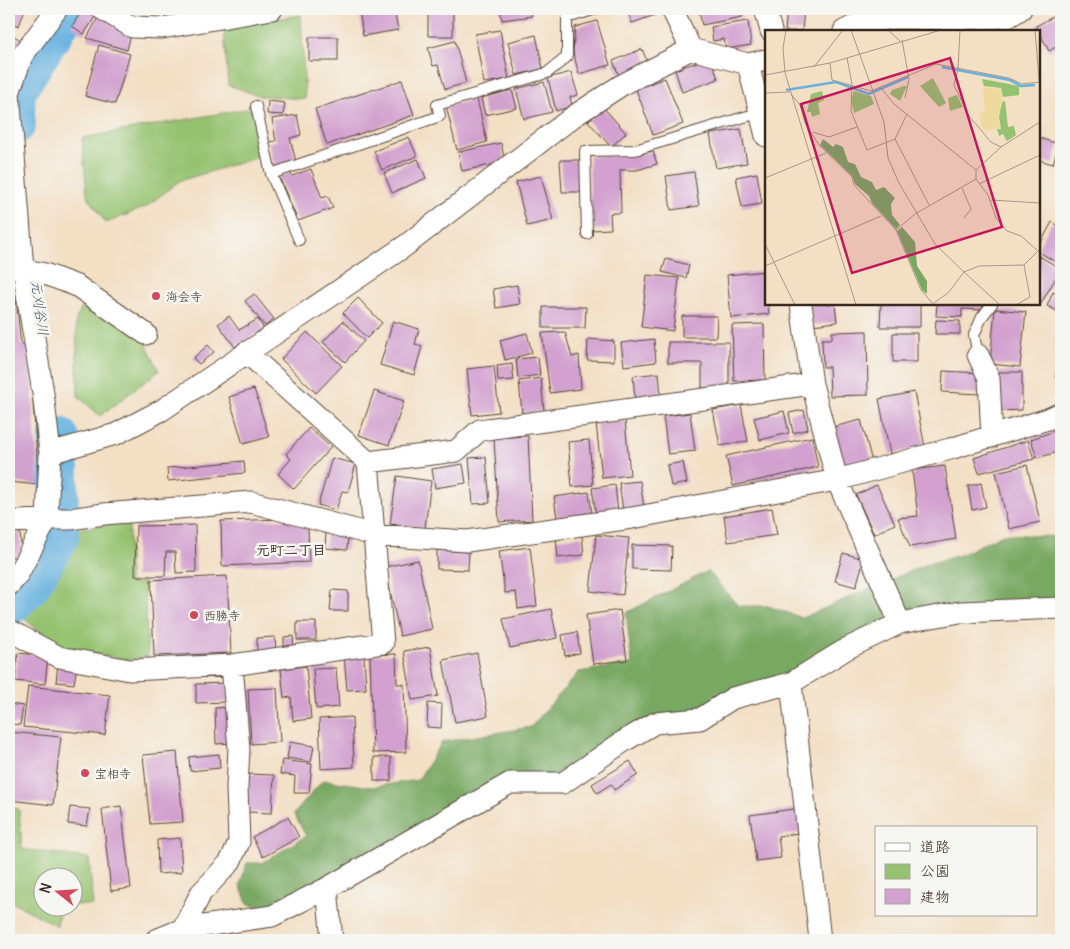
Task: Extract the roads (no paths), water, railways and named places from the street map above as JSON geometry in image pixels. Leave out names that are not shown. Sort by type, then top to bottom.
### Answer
[{"type":"street","points":[[9,585],[17,576],[48,519],[51,453],[43,393],[18,269],[9,92],[22,56],[57,9]]},
{"type":"street","points":[[102,9],[132,26],[162,28],[272,9]]},
{"type":"street","points":[[672,9],[690,49]]},
{"type":"street","points":[[765,9],[771,30]]},
{"type":"street","points":[[846,30],[858,24],[896,14],[960,19],[1008,17],[1021,9]]},
{"type":"street","points":[[51,453],[116,434],[162,410],[405,246],[574,116],[620,86],[690,49],[757,62],[761,112],[765,131]]},
{"type":"street","points":[[18,269],[45,274],[77,286],[146,334]]},
{"type":"street","points":[[801,305],[812,384],[837,480],[900,623]]},
{"type":"street","points":[[9,630],[59,657],[130,670],[232,665],[383,643],[368,462],[246,352]]},
{"type":"street","points":[[978,355],[990,378],[992,437]]},
{"type":"street","points":[[368,462],[456,451],[480,430],[812,384]]},
{"type":"street","points":[[9,522],[70,519],[104,514],[251,502],[374,535],[467,541],[632,518],[837,480],[992,437],[1048,420],[1061,413]]},
{"type":"street","points":[[156,940],[183,929],[272,916],[327,888],[510,783],[563,784],[624,741],[655,723],[700,719],[733,698],[791,684],[848,648],[900,623],[960,612],[1061,608]]},
{"type":"street","points":[[183,929],[201,893],[230,862],[239,842],[237,787],[239,749],[232,665]]},
{"type":"street","points":[[791,684],[820,940]]},
{"type":"street","points":[[327,888],[332,940]]},
{"type":"lane","points":[[271,174],[440,116],[437,105],[547,73],[567,57],[567,18],[596,9]]},
{"type":"lane","points":[[256,106],[271,174],[299,240]]},
{"type":"lane","points":[[586,234],[585,151],[635,150],[761,112]]},
{"type":"lane","points":[[978,355],[974,335],[982,317],[991,305]]},
{"type":"waterway","name":"元刈谷川","points":[[16,124],[16,91],[68,9]]},
{"type":"waterway","name":"元刈谷川","points":[[9,606],[28,588],[59,537],[59,437]]},
{"type":"place","name":"海会寺","points":[[156,296]]},
{"type":"place","name":"西勝寺","points":[[194,615]]},
{"type":"place","name":"宝相寺","points":[[85,773]]},
{"type":"district","name":"元町二丁目","points":[[291,550]]}]
